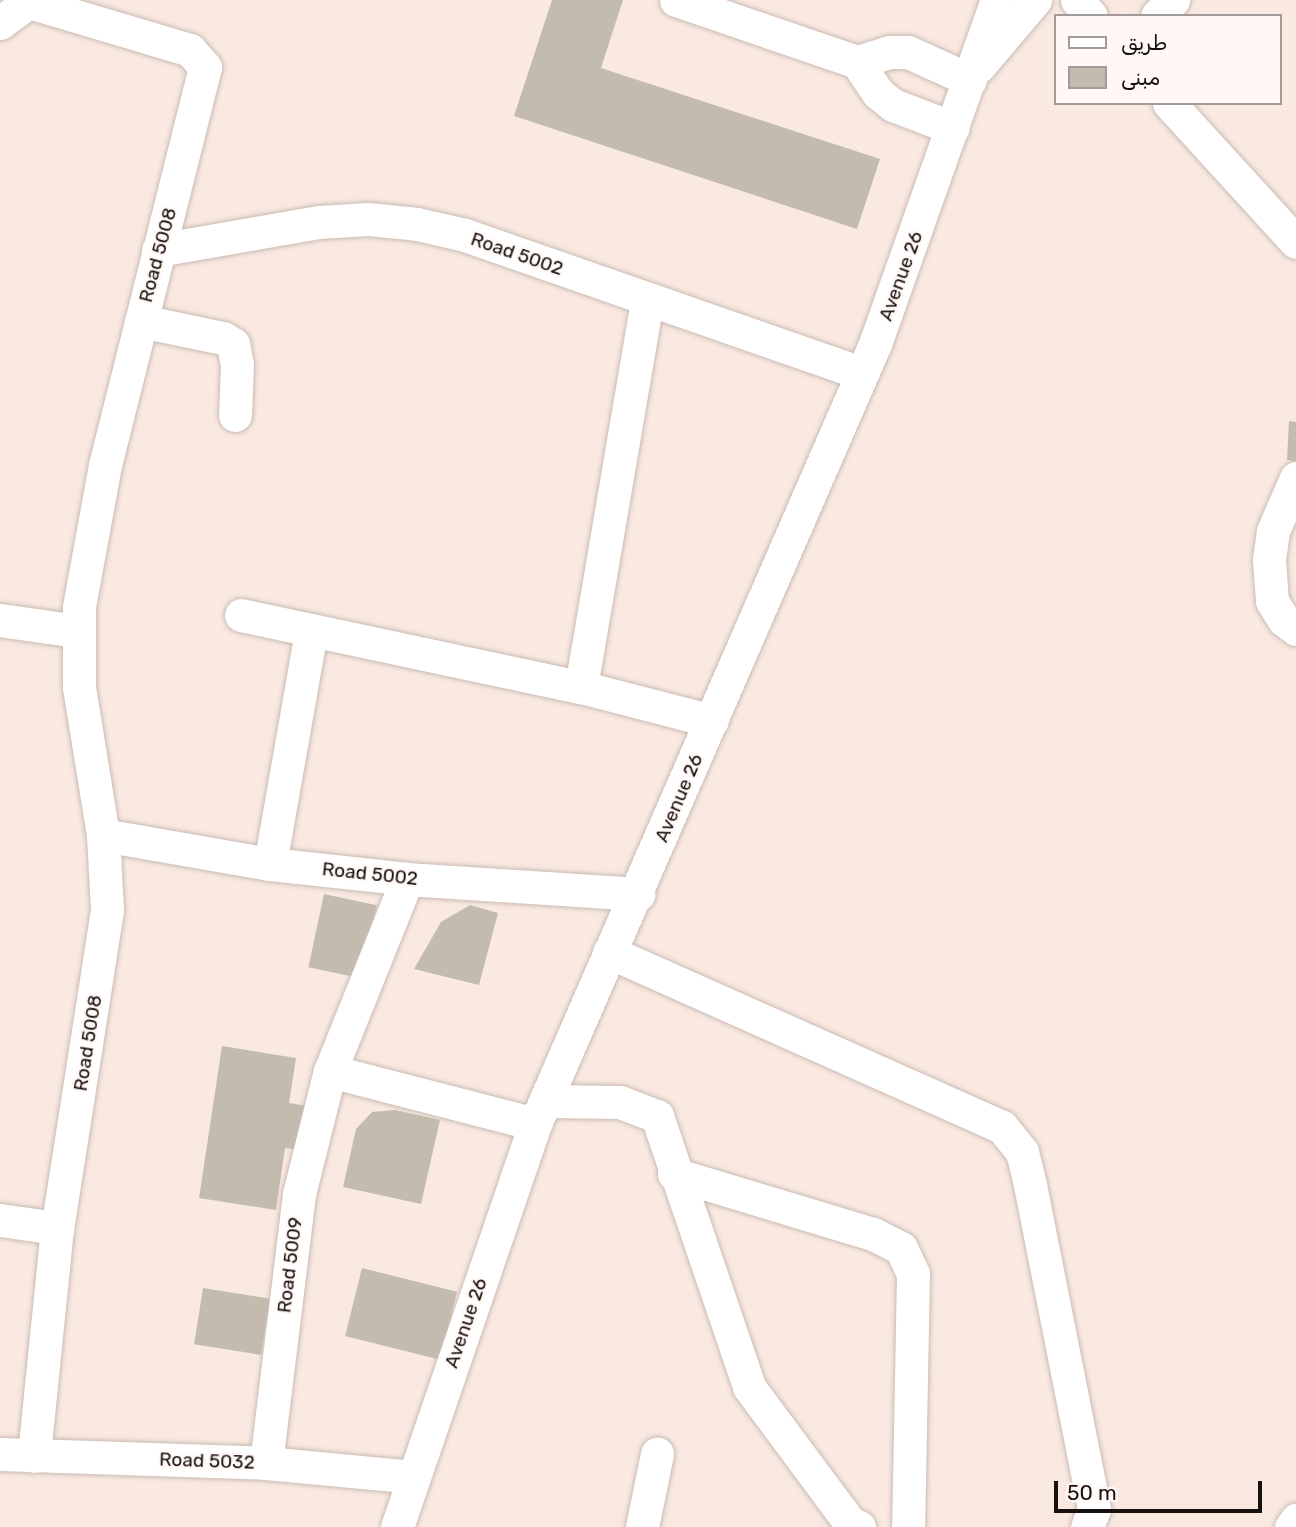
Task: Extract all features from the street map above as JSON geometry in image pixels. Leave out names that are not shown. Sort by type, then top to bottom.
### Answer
[{"type":"street","points":[[676,0],[857,62],[890,52],[908,52],[972,76]]},
{"type":"street","name":"Avenue 26","points":[[397,1527],[540,1113],[609,952],[639,894],[862,373],[972,76],[977,49],[997,0]]},
{"type":"street","name":"Avenue 26","points":[[972,76],[1035,0]]},
{"type":"street","points":[[1077,0],[1089,14]]},
{"type":"street","points":[[1159,14],[1173,0]]},
{"type":"street","points":[[0,23],[30,1]]},
{"type":"street","name":"Road 5008","points":[[30,1],[190,50],[205,67],[93,519],[77,631],[79,687],[103,835],[107,910],[57,1228],[34,1456]]},
{"type":"street","points":[[857,62],[878,93],[893,105],[953,128]]},
{"type":"street","points":[[1170,105],[1296,242]]},
{"type":"street","name":"Road 5002","points":[[158,250],[319,222],[368,219],[417,224],[464,235],[862,373]]},
{"type":"street","points":[[581,687],[647,299]]},
{"type":"street","points":[[141,321],[223,338],[233,344],[237,365],[235,415]]},
{"type":"street","points":[[1296,478],[1273,531],[1269,560],[1272,601],[1284,620],[1296,629]]},
{"type":"street","points":[[241,615],[581,687],[712,721]]},
{"type":"street","points":[[0,620],[77,631]]},
{"type":"street","points":[[270,864],[311,631]]},
{"type":"street","name":"Road 5002","points":[[103,835],[270,864],[407,879],[639,894]]},
{"type":"street","name":"Road 5009","points":[[266,1463],[299,1194],[330,1070],[407,879]]},
{"type":"street","points":[[609,952],[1002,1127],[1022,1152],[1030,1185],[1094,1509],[1087,1527]]},
{"type":"street","points":[[330,1070],[540,1113],[620,1102],[657,1116],[674,1174],[749,1387],[850,1522],[859,1527]]},
{"type":"street","points":[[674,1174],[873,1234],[901,1248],[913,1274],[908,1527]]},
{"type":"street","points":[[0,1220],[57,1228]]},
{"type":"street","name":"Road 5032","points":[[0,1454],[266,1463],[413,1478]]},
{"type":"street","points":[[642,1527],[657,1454]]},
{"type":"street","points":[[1291,1527],[1296,1520]]},
{"type":"building","points":[[552,0],[623,0],[601,68],[880,159],[857,229],[514,116]]},
{"type":"building","points":[[1289,421],[1296,422],[1296,461],[1287,460]]},
{"type":"building","points":[[324,894],[377,905],[361,979],[308,967]]},
{"type":"building","points":[[470,905],[498,913],[479,985],[414,969],[441,922]]},
{"type":"building","points":[[222,1046],[296,1058],[289,1103],[308,1106],[302,1150],[285,1148],[276,1210],[199,1198]]},
{"type":"building","points":[[395,1110],[440,1120],[421,1204],[343,1187],[356,1129],[372,1112]]},
{"type":"building","points":[[362,1268],[457,1292],[440,1360],[345,1336]]},
{"type":"building","points":[[203,1288],[270,1299],[261,1355],[194,1344]]}]
